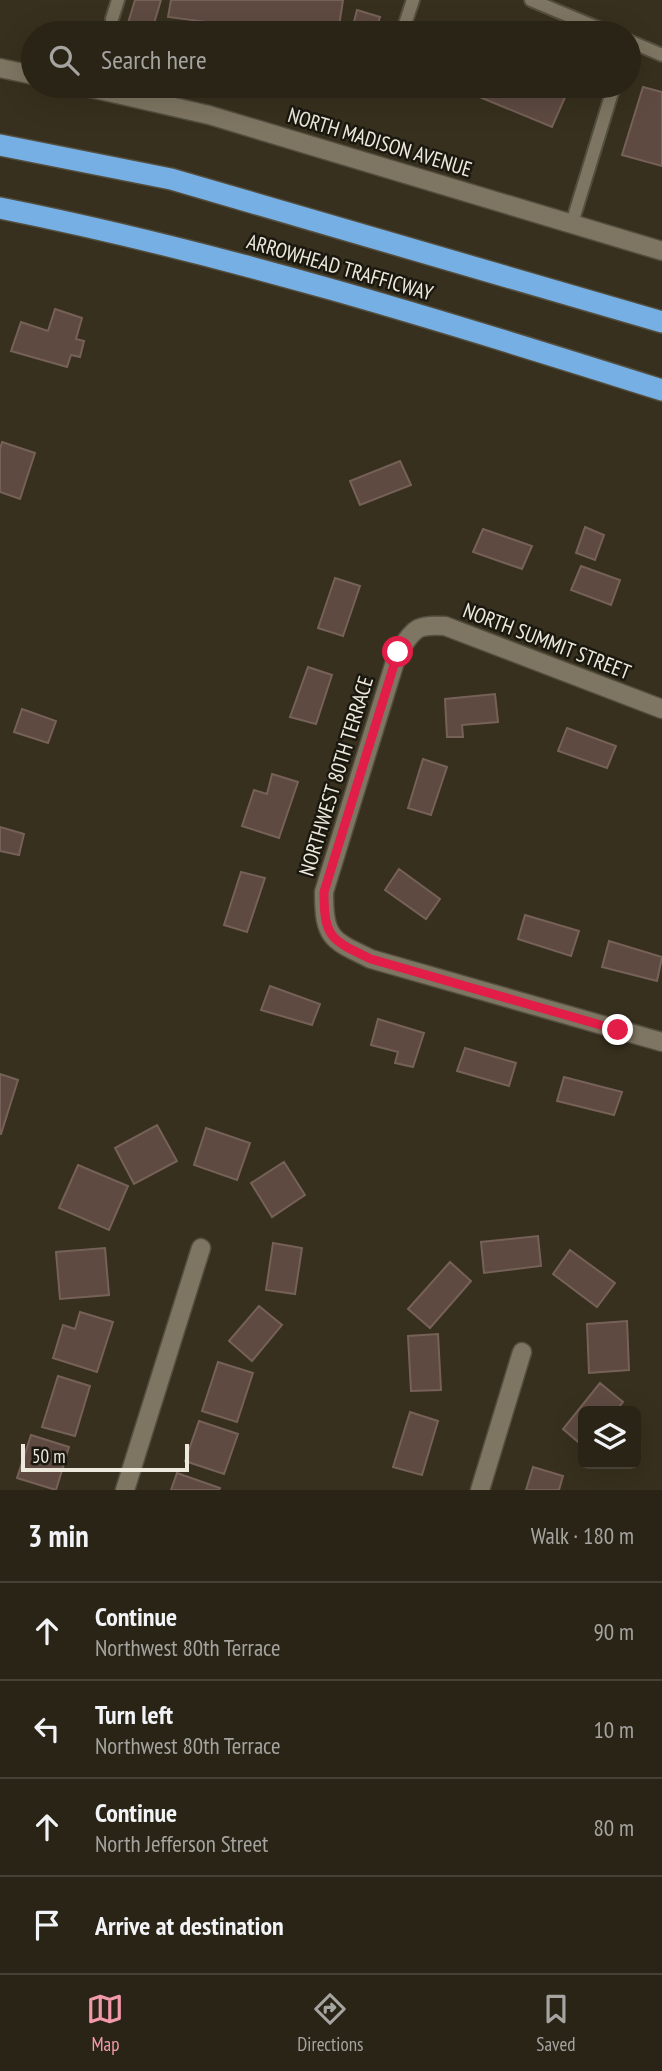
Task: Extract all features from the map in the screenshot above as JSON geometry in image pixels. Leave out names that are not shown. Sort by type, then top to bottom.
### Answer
[{"type":"highway","name":"ARROWHEAD TRAFFICWAY","points":[[0,145],[171,179],[662,322]]},
{"type":"highway","name":"ARROWHEAD TRAFFICWAY","points":[[0,208],[270,271],[662,390]]},
{"type":"street","points":[[0,68],[21,72]]},
{"type":"street","name":"NORTH MADISON AVENUE","points":[[135,98],[209,115],[662,251]]},
{"type":"street","name":"NORTH SUMMIT STREET","points":[[415,629],[429,625],[445,626],[662,709]]},
{"type":"street","name":"NORTHWEST 80TH TERRACE","points":[[415,629],[398,652],[324,892],[324,919],[330,936],[371,959],[662,1042]]},
{"type":"street","points":[[125,1490],[201,1248]]},
{"type":"street","points":[[480,1490],[522,1352]]},
{"type":"lane","points":[[112,19],[118,0]]},
{"type":"lane","points":[[406,21],[413,0]]},
{"type":"lane","points":[[530,0],[581,21]]},
{"type":"lane","points":[[641,46],[662,55]]},
{"type":"lane","points":[[572,223],[610,98]]},
{"type":"building","points":[[135,0],[161,0],[155,21],[129,21]]},
{"type":"building","points":[[171,0],[343,0],[340,21],[199,21],[168,17]]},
{"type":"building","points":[[357,10],[380,17],[379,21],[354,21]]},
{"type":"building","points":[[643,87],[662,92],[662,166],[622,155]]},
{"type":"building","points":[[482,98],[565,98],[552,127]]},
{"type":"building","points":[[55,309],[82,318],[76,339],[84,341],[80,357],[71,355],[67,367],[11,351],[21,322],[48,331]]},
{"type":"building","points":[[2,442],[35,453],[20,499],[0,492]]},
{"type":"building","points":[[400,461],[411,485],[360,505],[350,481]]},
{"type":"building","points":[[585,527],[604,535],[595,560],[576,553]]},
{"type":"building","points":[[483,529],[532,546],[522,569],[473,552]]},
{"type":"building","points":[[581,566],[620,580],[611,605],[571,590]]},
{"type":"building","points":[[335,578],[360,586],[343,636],[318,628]]},
{"type":"building","points":[[308,667],[332,675],[316,724],[290,717]]},
{"type":"building","points":[[495,694],[498,722],[462,725],[463,737],[447,737],[445,699]]},
{"type":"building","points":[[22,709],[56,721],[48,743],[14,732]]},
{"type":"building","points":[[567,728],[616,746],[607,768],[558,751]]},
{"type":"building","points":[[423,759],[447,767],[431,815],[408,808]]},
{"type":"building","points":[[272,774],[298,782],[279,838],[242,826],[254,790],[267,794]]},
{"type":"building","points":[[0,827],[24,834],[19,855],[0,851]]},
{"type":"building","points":[[399,869],[440,899],[426,919],[385,890]]},
{"type":"building","points":[[241,872],[265,878],[247,932],[224,925]]},
{"type":"building","points":[[525,915],[579,931],[571,956],[518,939]]},
{"type":"building","points":[[609,941],[662,957],[657,981],[602,967]]},
{"type":"building","points":[[270,986],[320,1004],[312,1025],[261,1010]]},
{"type":"building","points":[[378,1019],[424,1033],[413,1067],[395,1063],[398,1052],[371,1045]]},
{"type":"building","points":[[465,1048],[516,1063],[509,1086],[457,1071]]},
{"type":"building","points":[[0,1074],[18,1080],[1,1134],[0,1134]]},
{"type":"building","points":[[564,1077],[622,1092],[614,1115],[557,1101]]},
{"type":"building","points":[[157,1125],[177,1161],[134,1184],[115,1148]]},
{"type":"building","points":[[206,1128],[250,1143],[237,1180],[194,1165]]},
{"type":"building","points":[[284,1162],[305,1195],[272,1217],[251,1183]]},
{"type":"building","points":[[78,1165],[128,1186],[109,1230],[59,1208]]},
{"type":"building","points":[[538,1236],[541,1266],[484,1273],[481,1242]]},
{"type":"building","points":[[273,1243],[302,1248],[295,1294],[266,1290]]},
{"type":"building","points":[[105,1248],[109,1295],[60,1299],[56,1252]]},
{"type":"building","points":[[570,1250],[615,1283],[597,1307],[553,1274]]},
{"type":"building","points":[[450,1262],[471,1281],[430,1328],[408,1309]]},
{"type":"building","points":[[259,1306],[282,1325],[252,1361],[229,1341]]},
{"type":"building","points":[[80,1312],[113,1322],[97,1372],[53,1358],[63,1325],[75,1329]]},
{"type":"building","points":[[627,1321],[629,1370],[589,1373],[587,1324]]},
{"type":"building","points":[[438,1334],[441,1390],[411,1391],[408,1336]]},
{"type":"building","points":[[218,1362],[253,1373],[237,1422],[202,1411]]},
{"type":"building","points":[[58,1376],[90,1386],[75,1436],[42,1427]]},
{"type":"building","points":[[600,1383],[623,1402],[620,1406],[582,1406]]},
{"type":"building","points":[[578,1410],[578,1442],[563,1429]]},
{"type":"building","points":[[410,1412],[438,1421],[422,1475],[393,1467]]},
{"type":"building","points":[[199,1421],[238,1434],[224,1474],[185,1461]]},
{"type":"building","points":[[31,1435],[69,1447],[56,1490],[17,1478]]},
{"type":"building","points":[[533,1467],[563,1476],[559,1490],[526,1490]]},
{"type":"building","points":[[177,1473],[220,1488],[171,1490]]},
{"type":"route","points":[[398,652],[324,892],[324,919],[330,936],[371,959],[618,1030]]}]
